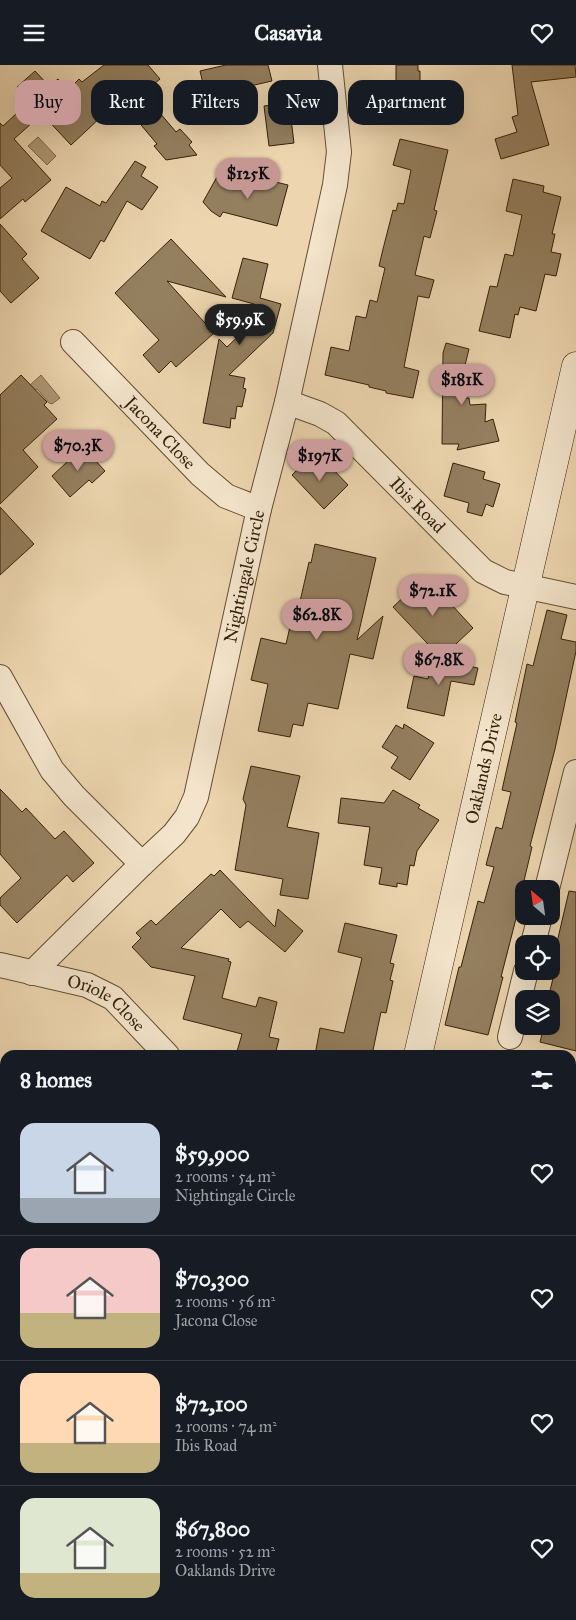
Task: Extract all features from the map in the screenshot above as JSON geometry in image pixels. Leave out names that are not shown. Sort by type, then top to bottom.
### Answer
[{"type":"street","name":"Nightingale Circle","points":[[32,973],[142,864],[174,835],[187,817],[196,797],[335,185],[338,152],[330,65]]},
{"type":"street","name":"Jacona Close","points":[[73,342],[200,474],[226,496],[260,509]]},
{"type":"street","name":"Oaklands Drive","points":[[419,1050],[576,365]]},
{"type":"street","name":"Ibis Road","points":[[287,402],[320,414],[336,423],[484,571],[505,582],[576,597]]},
{"type":"street","points":[[0,677],[52,770],[74,796],[142,864]]},
{"type":"street","points":[[549,880],[576,772]]},
{"type":"street","name":"Oriole Close","points":[[0,965],[87,985],[113,998],[162,1050]]},
{"type":"street","points":[[510,1037],[524,980]]},
{"type":"shaded area","points":[[38,137],[56,156],[47,165],[28,146]]},
{"type":"shaded area","points":[[41,375],[60,398],[52,404],[37,389],[34,391],[30,385]]},
{"type":"building","points":[[104,65],[148,65],[160,79],[91,80],[92,125],[71,145],[52,125],[81,125],[82,82]]},
{"type":"building","points":[[226,65],[268,65],[272,80],[258,84],[258,80],[202,80],[200,71]]},
{"type":"building","points":[[396,65],[418,65],[420,80],[396,80]]},
{"type":"building","points":[[512,65],[575,65],[576,77],[531,82],[549,145],[501,159],[495,139],[517,132],[512,117],[518,115]]},
{"type":"building","points":[[35,71],[43,80],[25,80]]},
{"type":"building","points":[[264,106],[268,106],[268,125],[292,125],[294,143],[269,146]]},
{"type":"building","points":[[15,115],[15,125],[30,125],[14,139],[51,180],[25,202],[23,199],[0,219],[0,188],[12,178],[0,165],[0,123],[3,126]]},
{"type":"building","points":[[163,117],[176,132],[180,129],[192,142],[189,145],[197,155],[166,160],[154,146],[157,144],[141,125],[163,125]]},
{"type":"building","points":[[400,139],[448,150],[434,210],[437,211],[430,238],[424,236],[415,275],[434,280],[429,298],[418,296],[404,367],[419,371],[413,398],[386,393],[386,391],[369,387],[369,385],[325,375],[331,347],[349,351],[356,316],[366,318],[370,300],[377,302],[385,268],[379,266],[393,210],[396,211],[398,203],[404,204],[411,170],[393,165]]},
{"type":"building","points":[[135,161],[146,167],[141,176],[158,187],[142,210],[127,201],[104,242],[101,240],[90,259],[41,231],[66,187],[100,206],[102,201],[106,203]]},
{"type":"building","points":[[218,175],[248,191],[249,187],[256,189],[259,178],[288,185],[277,226],[223,212],[220,217],[211,211],[203,202]]},
{"type":"building","points":[[513,179],[544,186],[543,192],[561,197],[552,234],[555,234],[551,252],[561,254],[556,276],[545,274],[536,311],[520,307],[518,315],[515,314],[510,338],[479,331],[490,286],[497,287],[505,254],[513,256],[522,215],[506,211]]},
{"type":"building","points":[[0,224],[27,254],[22,259],[39,278],[11,303],[0,291]]},
{"type":"building","points":[[171,239],[226,297],[167,281],[214,333],[176,367],[171,361],[159,373],[143,355],[159,340],[115,293]]},
{"type":"building","points":[[243,258],[268,264],[260,298],[281,304],[273,333],[229,375],[245,378],[243,388],[246,389],[242,407],[237,406],[235,419],[231,418],[230,428],[203,423],[219,339],[227,347],[247,328],[254,304],[232,298]]},
{"type":"building","points":[[446,343],[469,349],[457,398],[469,398],[470,405],[486,404],[485,422],[493,419],[499,441],[457,450],[459,444],[442,444],[443,353]]},
{"type":"building","points":[[21,375],[47,402],[44,405],[57,419],[23,450],[38,467],[0,504],[0,395]]},
{"type":"building","points":[[83,447],[105,471],[92,483],[89,480],[70,497],[52,476]]},
{"type":"building","points":[[311,456],[328,470],[331,467],[348,485],[324,509],[292,475]]},
{"type":"building","points":[[453,463],[485,472],[483,479],[500,484],[493,507],[486,504],[482,516],[467,512],[469,503],[444,496]]},
{"type":"building","points":[[0,507],[34,544],[0,575]]},
{"type":"building","points":[[315,544],[376,558],[357,640],[383,616],[373,659],[350,654],[338,709],[308,703],[303,726],[293,724],[290,737],[258,731],[268,684],[251,680],[261,638],[286,644],[295,605],[299,606]]},
{"type":"building","points":[[427,575],[440,589],[438,590],[473,628],[441,658],[393,607]]},
{"type":"building","points":[[547,610],[567,615],[561,639],[576,642],[576,651],[555,749],[530,846],[532,847],[524,880],[515,880],[515,922],[488,1035],[445,1025],[478,901],[484,903],[494,867],[486,865],[496,827],[502,829],[511,792],[502,790],[517,723],[515,722],[527,664],[533,666]]},
{"type":"building","points":[[432,658],[478,668],[474,685],[451,681],[444,716],[407,708],[414,676],[428,679]]},
{"type":"building","points":[[404,724],[434,743],[410,780],[391,768],[398,757],[382,747],[396,725],[403,729]]},
{"type":"building","points":[[251,766],[300,776],[287,827],[319,833],[308,899],[280,895],[283,879],[235,870],[246,805],[243,799]]},
{"type":"building","points":[[0,789],[22,812],[26,808],[55,839],[64,831],[94,863],[73,882],[67,875],[17,923],[0,905],[0,898],[21,878],[0,854]]},
{"type":"building","points":[[393,790],[420,805],[418,808],[439,820],[417,851],[414,866],[410,865],[407,885],[397,883],[397,887],[379,884],[382,868],[364,865],[370,827],[338,823],[341,798],[384,803]]},
{"type":"building","points":[[220,870],[275,927],[278,909],[303,931],[285,952],[248,921],[240,928],[221,909],[181,948],[229,959],[228,961],[231,962],[222,998],[256,1007],[259,997],[277,1002],[269,1037],[279,1039],[276,1050],[237,1050],[242,1034],[183,1019],[195,976],[151,967],[132,947],[141,938],[136,933],[151,920],[156,925],[211,874],[214,876]]},
{"type":"building","points":[[569,891],[576,892],[576,1050],[540,1042],[542,1035],[560,1035],[560,990],[550,990],[553,980],[560,980],[559,935]]},
{"type":"building","points":[[345,923],[397,935],[390,963],[394,964],[390,980],[393,981],[386,1013],[381,1012],[373,1050],[316,1050],[320,1028],[344,1033],[362,958],[338,952]]}]
